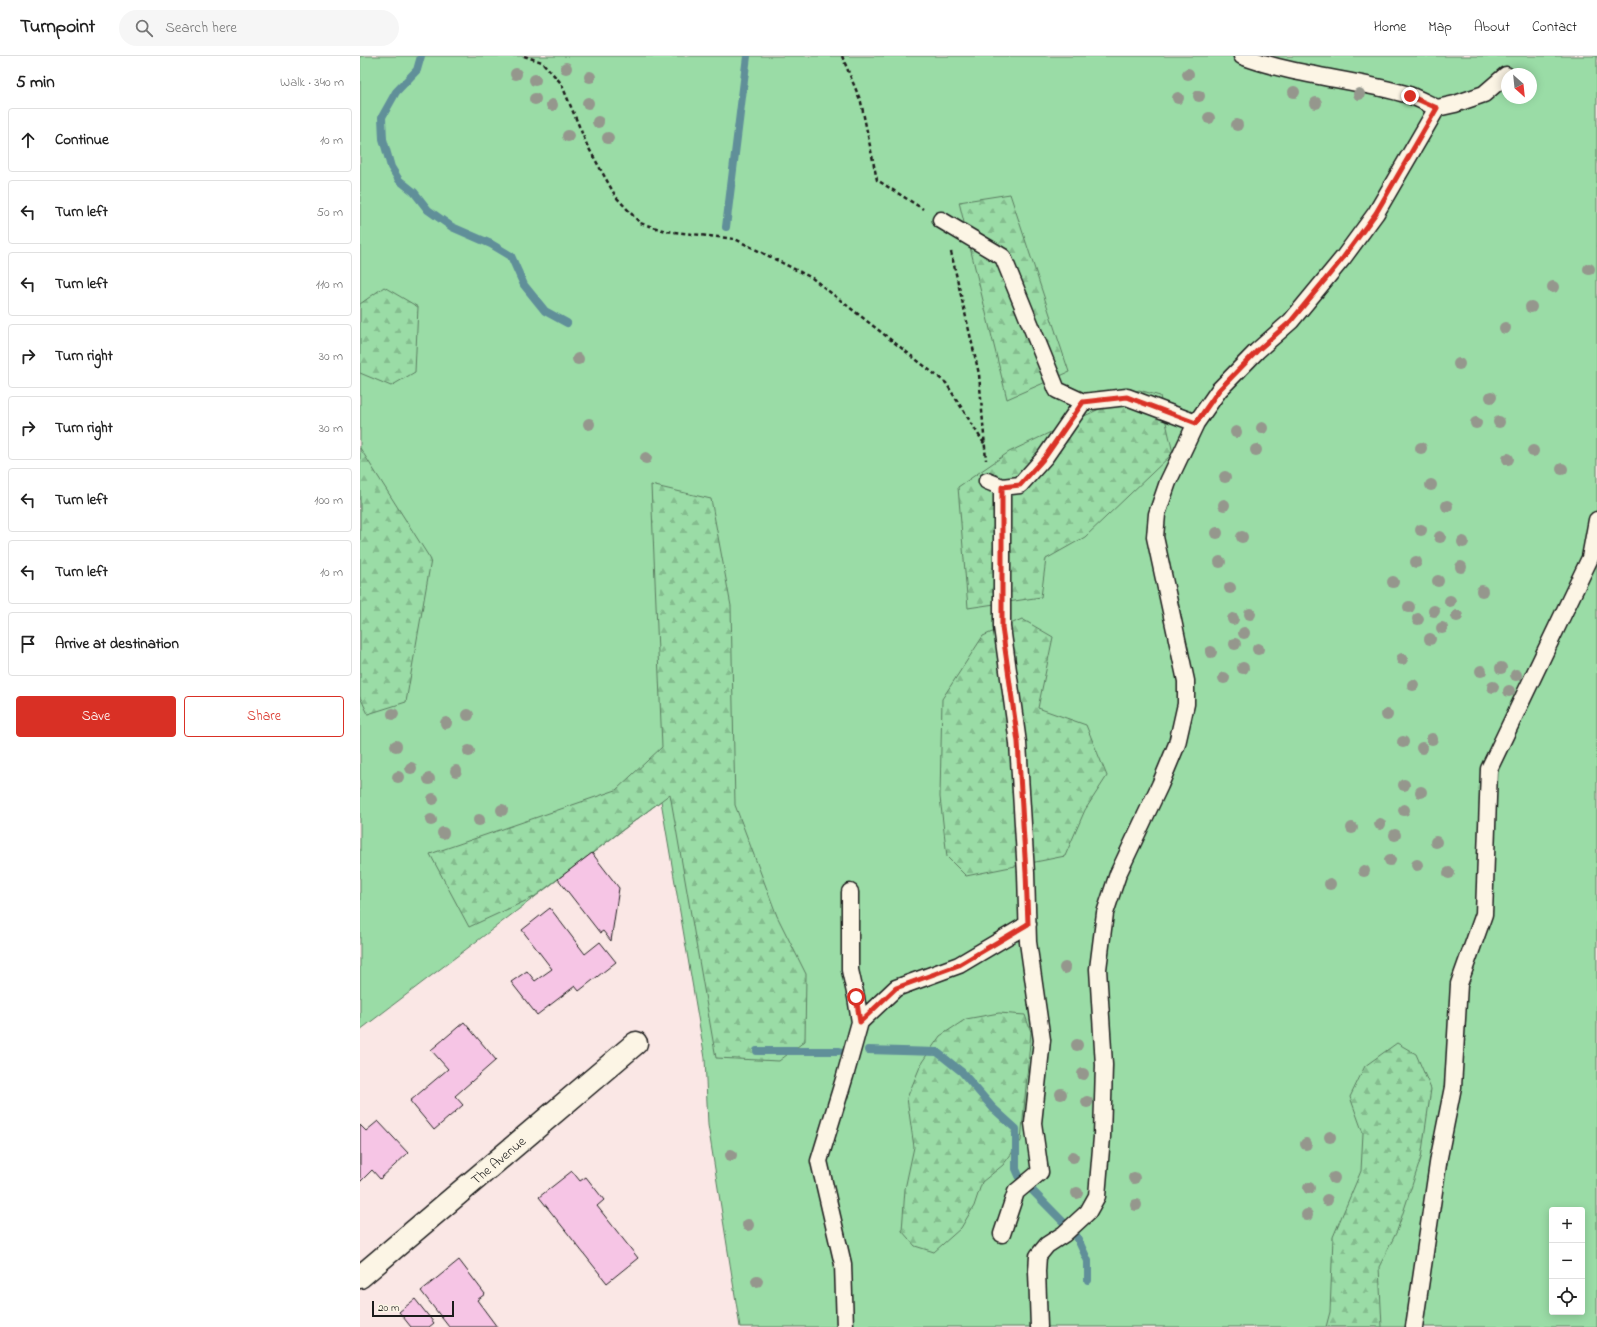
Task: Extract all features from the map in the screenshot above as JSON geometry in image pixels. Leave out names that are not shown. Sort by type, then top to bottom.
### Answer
[{"type":"street","name":"The Avenue","points":[[360,1277],[636,1043]]},
{"type":"lane","points":[[1242,56],[1264,65],[1345,80],[1410,96],[1437,108],[1455,104],[1484,94],[1501,79]]},
{"type":"lane","points":[[1039,1327],[1037,1271],[1038,1256],[1048,1245],[1070,1230],[1088,1212],[1097,1196],[1102,1137],[1104,1065],[1098,969],[1105,913],[1118,874],[1160,785],[1177,744],[1186,704],[1186,681],[1155,537],[1157,514],[1168,482],[1196,423],[1219,390],[1257,351],[1291,321],[1343,258],[1376,213],[1437,108]]},
{"type":"lane","points":[[941,220],[1003,257],[1057,390],[1083,402],[1127,397],[1196,423]]},
{"type":"lane","points":[[987,481],[1002,487],[1020,485],[1045,457],[1083,402]]},
{"type":"lane","points":[[1002,487],[1002,627],[1018,742],[1026,873],[1028,942],[1042,1040],[1033,1123],[1040,1172],[1016,1192],[1002,1234]]},
{"type":"lane","points":[[1414,1327],[1439,1157],[1453,1087],[1458,984],[1484,914],[1489,769],[1590,558],[1597,520]]},
{"type":"lane","points":[[845,1327],[843,1264],[819,1161],[860,1022],[850,970],[850,892]]},
{"type":"lane","points":[[860,1022],[896,988],[959,965],[1028,924]]},
{"type":"path","points":[[524,56],[542,62],[561,83],[587,145],[612,190],[616,197],[640,223],[666,230],[735,239],[812,278],[946,383],[985,444]]},
{"type":"path","points":[[842,56],[862,102],[877,180],[941,220],[955,266],[979,374],[987,481]]},
{"type":"green space","points":[[360,56],[1597,56],[1597,1327],[740,1327],[708,1125],[705,1058],[661,801],[360,1030]]},
{"type":"green space","points":[[1010,194],[1069,372],[1007,399],[959,202]]},
{"type":"green space","points":[[384,287],[418,307],[415,372],[391,386],[360,373],[360,304]]},
{"type":"green space","points":[[1139,390],[1160,396],[1173,453],[1085,537],[1046,559],[1041,597],[968,608],[958,487],[1009,452]]},
{"type":"green space","points":[[360,448],[431,560],[406,702],[368,714],[360,697]]},
{"type":"green space","points":[[651,485],[711,499],[731,606],[735,805],[777,916],[806,974],[805,1041],[779,1061],[716,1058],[670,794],[534,897],[469,927],[430,854],[616,790],[662,747]]},
{"type":"green space","points":[[1022,619],[1053,637],[1038,708],[1086,725],[1107,776],[1085,810],[1065,856],[966,876],[947,857],[940,797],[942,699],[983,636]]},
{"type":"green space","points":[[999,1013],[1025,1015],[1031,1032],[1021,1141],[1003,1165],[982,1182],[974,1206],[961,1228],[934,1252],[915,1246],[902,1231],[905,1189],[914,1147],[907,1098],[922,1062],[940,1036],[966,1019]]},
{"type":"green space","points":[[1397,1043],[1416,1054],[1431,1089],[1421,1158],[1397,1231],[1379,1267],[1382,1327],[1326,1327],[1330,1312],[1333,1237],[1361,1171],[1363,1133],[1350,1097],[1365,1066]]},
{"type":"building","points":[[592,853],[619,888],[611,941],[603,931],[600,933],[558,879]]},
{"type":"building","points":[[550,908],[585,954],[600,942],[616,962],[579,991],[575,986],[537,1015],[511,982],[527,971],[535,981],[552,969],[522,930]]},
{"type":"building","points":[[464,1022],[496,1060],[455,1096],[463,1105],[434,1130],[410,1101],[448,1069],[431,1050]]},
{"type":"building","points":[[378,1121],[408,1153],[380,1179],[372,1170],[360,1182],[360,1125],[366,1131]]},
{"type":"building","points":[[572,1171],[580,1181],[586,1177],[604,1200],[597,1206],[638,1258],[607,1283],[539,1197]]},
{"type":"building","points":[[459,1260],[485,1294],[477,1300],[497,1327],[449,1327],[421,1291]]},
{"type":"building","points":[[415,1299],[434,1323],[429,1327],[411,1327],[399,1312]]},
{"type":"waterway","points":[[421,56],[417,70],[396,92],[382,117],[383,139],[391,167],[399,180],[414,192],[428,210],[452,227],[491,244],[511,256],[524,285],[545,311],[567,323]]},
{"type":"waterway","points":[[726,227],[747,56]]},
{"type":"waterway","points":[[868,1050],[937,1052],[962,1072],[993,1108],[1016,1129],[1016,1169],[1020,1178],[1076,1235],[1088,1261],[1088,1280]]},
{"type":"waterway","points":[[757,1051],[839,1051]]},
{"type":"route","points":[[856,997],[860,1022],[896,988],[959,965],[1028,924],[1018,742],[1002,627],[1002,487],[1020,485],[1045,457],[1083,402],[1127,397],[1196,423],[1219,390],[1257,351],[1291,321],[1316,293],[1376,213],[1437,108],[1410,96]]}]
